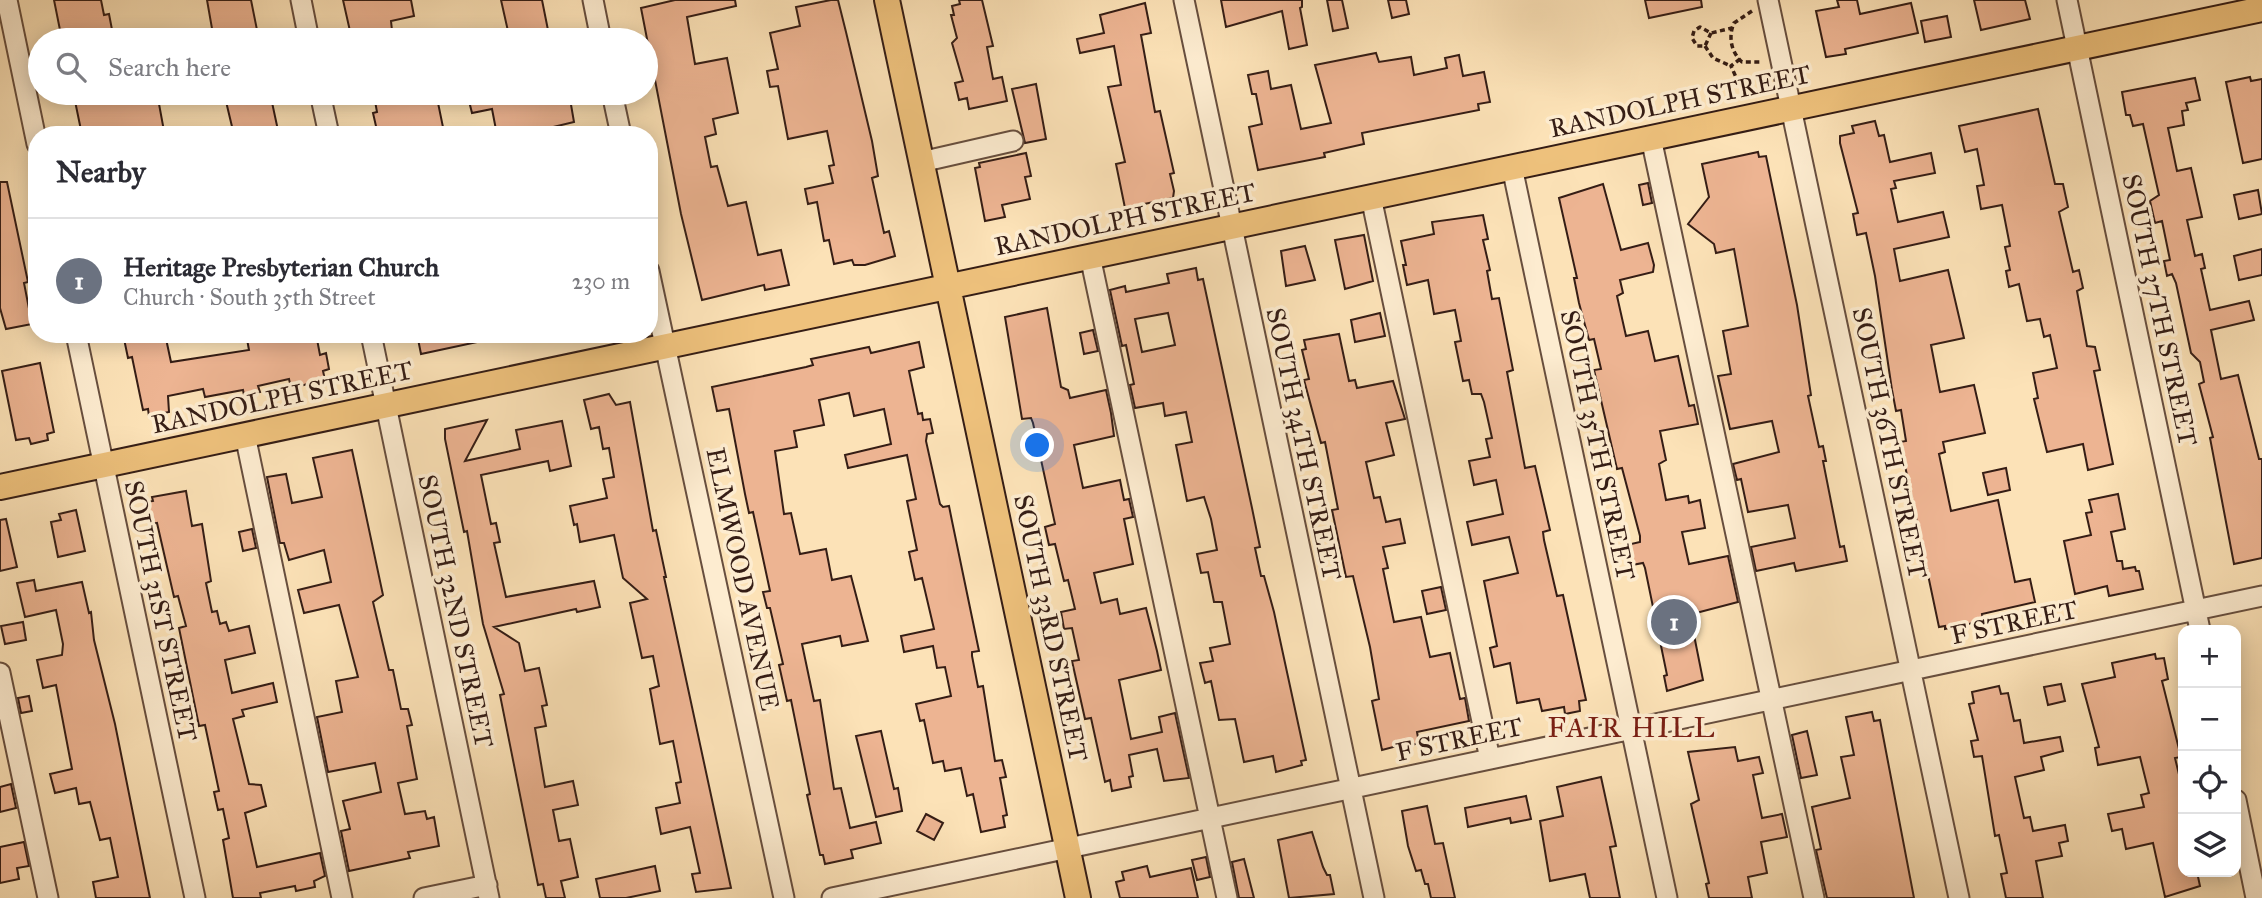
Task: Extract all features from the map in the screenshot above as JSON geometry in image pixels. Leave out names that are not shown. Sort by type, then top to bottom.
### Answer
[{"type":"main road","name":"SOUTH 33RD STREET","points":[[887,0],[1078,898]]},
{"type":"main road","name":"RANDOLPH STREET","points":[[0,487],[2262,9]]},
{"type":"street","points":[[7,0],[28,101]]},
{"type":"street","points":[[301,0],[307,28]]},
{"type":"street","points":[[593,0],[599,28]]},
{"type":"street","name":"SOUTH 34TH STREET","points":[[1184,0],[1374,898]]},
{"type":"street","name":"SOUTH 37TH STREET","points":[[2067,0],[2199,625]]},
{"type":"street","name":"SOUTH 36TH STREET","points":[[1760,6],[1791,108],[1959,898]]},
{"type":"street","points":[[29,105],[33,126]]},
{"type":"street","points":[[323,105],[327,126]]},
{"type":"street","points":[[615,105],[619,126]]},
{"type":"street","points":[[1651,138],[1814,898]]},
{"type":"street","points":[[921,162],[1013,141]]},
{"type":"street","name":"SOUTH 35TH STREET","points":[[1513,167],[1668,898]]},
{"type":"street","points":[[1371,197],[1490,759]]},
{"type":"street","points":[[1090,256],[1227,898]]},
{"type":"street","name":"ELMWOOD AVENUE","points":[[658,311],[784,898]]},
{"type":"street","name":"SOUTH 31ST STREET","points":[[78,343],[195,898]]},
{"type":"street","name":"SOUTH 32ND STREET","points":[[373,343],[488,892]]},
{"type":"street","points":[[245,435],[342,898]]},
{"type":"street","name":"F STREET","points":[[832,898],[2262,596]]},
{"type":"street","points":[[0,673],[48,898]]},
{"type":"street","points":[[2239,814],[2256,898]]},
{"type":"street","points":[[424,898],[488,892]]},
{"type":"path","points":[[1760,6],[1738,18],[1732,28],[1733,47],[1740,59],[1747,63],[1762,62]]},
{"type":"path","points":[[1705,46],[1697,46],[1692,34],[1700,27],[1711,33],[1732,28]]},
{"type":"path","points":[[1705,46],[1711,33]]},
{"type":"path","points":[[1705,46],[1713,58],[1723,59],[1731,66],[1744,95]]},
{"type":"path","points":[[1731,66],[1740,59]]},
{"type":"building","points":[[54,0],[101,0],[104,15],[109,14],[112,28],[60,28]]},
{"type":"building","points":[[207,0],[251,0],[257,28],[212,28]]},
{"type":"building","points":[[343,0],[411,0],[414,16],[391,21],[392,28],[349,28]]},
{"type":"building","points":[[501,0],[542,0],[548,28],[507,28]]},
{"type":"building","points":[[675,0],[735,0],[736,6],[687,17],[695,64],[727,58],[738,113],[713,119],[716,134],[705,137],[711,167],[717,166],[728,206],[746,202],[758,255],[781,250],[789,285],[765,290],[764,285],[702,300],[681,214],[658,96],[658,28],[645,28],[641,8]]},
{"type":"building","points":[[838,0],[846,32],[872,141],[878,176],[872,178],[884,233],[889,231],[895,256],[865,265],[854,265],[852,260],[834,264],[829,240],[824,241],[817,202],[808,204],[805,189],[833,183],[829,166],[834,165],[827,131],[788,139],[778,86],[770,87],[767,71],[778,69],[770,33],[800,26],[796,7]]},
{"type":"building","points":[[959,0],[982,0],[993,46],[987,47],[993,79],[1002,77],[1007,101],[969,109],[967,98],[959,100],[955,83],[963,81],[952,43],[957,38],[951,15],[954,15],[952,6],[960,4]]},
{"type":"building","points":[[1221,0],[1302,0],[1300,8],[1307,45],[1289,49],[1282,11],[1226,27]]},
{"type":"building","points":[[1327,0],[1342,0],[1348,28],[1333,31]]},
{"type":"building","points":[[1388,0],[1406,0],[1409,14],[1392,18]]},
{"type":"building","points":[[1645,0],[1701,0],[1702,7],[1649,18]]},
{"type":"building","points":[[1837,0],[1857,0],[1860,14],[1911,3],[1918,33],[1845,49],[1846,54],[1826,57],[1816,11],[1839,7]]},
{"type":"building","points":[[1974,0],[2025,0],[2030,19],[1981,30]]},
{"type":"building","points":[[1145,3],[1151,33],[1141,35],[1155,112],[1160,111],[1174,173],[1170,174],[1174,191],[1173,198],[1125,208],[1116,164],[1125,162],[1108,87],[1121,85],[1114,46],[1080,53],[1077,39],[1104,33],[1100,15]]},
{"type":"building","points":[[1947,16],[1951,37],[1925,42],[1921,21]]},
{"type":"building","points":[[1376,53],[1379,62],[1411,57],[1414,75],[1447,68],[1445,58],[1459,55],[1463,76],[1484,72],[1490,102],[1478,104],[1479,110],[1362,133],[1364,144],[1324,153],[1325,157],[1258,170],[1249,127],[1262,124],[1256,94],[1252,94],[1248,75],[1268,71],[1271,89],[1291,85],[1301,129],[1331,123],[1315,65]]},
{"type":"building","points":[[2250,77],[2251,81],[2262,79],[2262,159],[2243,163],[2226,82]]},
{"type":"building","points":[[2195,78],[2200,100],[2186,103],[2188,110],[2182,111],[2184,125],[2168,128],[2177,171],[2191,168],[2202,217],[2187,220],[2195,256],[2202,254],[2205,268],[2201,269],[2210,310],[2249,301],[2254,320],[2211,330],[2221,379],[2238,375],[2259,459],[2262,459],[2262,558],[2234,564],[2210,438],[2213,437],[2199,384],[2204,382],[2200,362],[2191,353],[2176,283],[2172,274],[2167,276],[2164,261],[2170,260],[2162,221],[2155,223],[2150,201],[2159,195],[2143,124],[2133,126],[2130,115],[2126,115],[2122,92]]},
{"type":"building","points":[[1036,84],[1046,139],[1025,143],[1012,89]]},
{"type":"building","points":[[76,105],[159,105],[163,126],[80,126]]},
{"type":"building","points":[[227,105],[273,105],[277,126],[232,126]]},
{"type":"building","points":[[376,105],[438,105],[443,126],[376,126],[373,113],[377,112]]},
{"type":"building","points":[[470,105],[571,105],[574,122],[557,126],[495,126],[492,109],[472,113]]},
{"type":"building","points":[[2038,109],[2055,184],[2063,184],[2068,207],[2059,212],[2073,272],[2079,270],[2083,288],[2077,291],[2087,346],[2095,347],[2100,370],[2094,371],[2113,464],[2088,470],[2083,444],[2047,452],[2034,399],[2038,398],[2033,373],[2057,368],[2050,335],[2044,337],[2040,319],[2027,321],[2019,284],[2009,287],[2006,271],[2010,270],[2005,247],[2010,246],[2002,205],[1981,209],[1977,186],[1984,185],[1977,149],[1965,152],[1959,126]]},
{"type":"building","points":[[1875,121],[1879,136],[1884,135],[1890,162],[1931,153],[1935,173],[1894,181],[1896,188],[1891,189],[1898,222],[1943,212],[1949,237],[1894,249],[1900,281],[1948,270],[1964,338],[1931,345],[1940,392],[1974,385],[1985,433],[1943,442],[1945,452],[1939,454],[1951,511],[1998,500],[2015,582],[2030,579],[2035,602],[1982,614],[1983,621],[1945,629],[1945,626],[1939,627],[1900,442],[1906,441],[1901,410],[1896,411],[1866,233],[1857,235],[1853,214],[1858,213],[1840,143],[1840,136],[1854,133],[1852,126]]},
{"type":"building","points":[[1758,152],[1759,157],[1766,156],[1797,305],[1811,395],[1808,396],[1819,447],[1823,446],[1826,461],[1823,461],[1840,547],[1844,546],[1847,561],[1796,571],[1794,563],[1756,571],[1751,547],[1795,538],[1788,505],[1748,512],[1741,479],[1737,480],[1733,464],[1779,452],[1772,421],[1730,429],[1718,376],[1731,374],[1723,331],[1748,326],[1734,249],[1716,253],[1714,244],[1688,224],[1709,197],[1702,164]]},
{"type":"building","points":[[1026,153],[1031,176],[1025,177],[1030,199],[1002,205],[1005,217],[985,221],[975,168],[980,167],[979,163]]},
{"type":"building","points":[[0,182],[7,182],[28,282],[24,283],[28,325],[6,329],[0,308]]},
{"type":"building","points":[[1648,183],[1652,203],[1643,205],[1639,185]]},
{"type":"building","points":[[1603,184],[1621,250],[1648,243],[1654,265],[1653,272],[1620,280],[1623,293],[1617,296],[1626,336],[1648,331],[1655,361],[1678,356],[1689,406],[1694,405],[1698,424],[1660,431],[1666,460],[1659,464],[1666,500],[1688,496],[1689,503],[1700,500],[1705,528],[1682,532],[1689,564],[1728,556],[1738,602],[1696,613],[1697,619],[1691,620],[1703,680],[1667,691],[1664,676],[1667,675],[1645,568],[1643,563],[1632,565],[1627,545],[1640,542],[1640,536],[1622,468],[1617,469],[1594,370],[1601,369],[1594,339],[1589,340],[1579,303],[1574,278],[1577,278],[1559,198]]},
{"type":"building","points":[[2258,190],[2262,214],[2239,219],[2234,195]]},
{"type":"building","points":[[1483,215],[1488,239],[1483,240],[1490,270],[1487,271],[1492,299],[1499,298],[1513,370],[1507,372],[1525,468],[1535,466],[1550,530],[1543,532],[1544,540],[1557,596],[1563,595],[1586,700],[1579,701],[1580,711],[1565,714],[1564,707],[1542,711],[1539,699],[1517,703],[1510,663],[1494,667],[1490,648],[1497,646],[1484,581],[1518,573],[1509,537],[1472,545],[1467,522],[1503,514],[1496,480],[1474,485],[1469,461],[1490,457],[1486,439],[1492,438],[1484,402],[1481,394],[1472,394],[1469,380],[1463,381],[1455,342],[1461,341],[1455,310],[1434,314],[1428,280],[1407,285],[1403,265],[1406,265],[1401,241],[1434,234],[1432,222]]},
{"type":"building","points":[[1364,235],[1373,281],[1345,289],[1335,240]]},
{"type":"building","points":[[1305,246],[1315,280],[1286,286],[1281,251]]},
{"type":"building","points":[[2262,249],[2262,275],[2239,280],[2234,256]]},
{"type":"building","points":[[1196,268],[1198,280],[1203,279],[1260,547],[1255,548],[1261,576],[1264,576],[1274,612],[1306,760],[1301,761],[1302,765],[1276,772],[1273,756],[1244,762],[1235,719],[1219,720],[1211,681],[1205,683],[1200,663],[1213,661],[1210,648],[1230,644],[1222,602],[1214,602],[1208,572],[1201,573],[1197,554],[1217,550],[1211,519],[1204,497],[1187,501],[1176,445],[1192,442],[1186,412],[1165,416],[1163,403],[1135,408],[1130,385],[1134,384],[1126,345],[1122,346],[1110,290],[1125,286],[1126,292],[1169,283],[1167,274]],"holes":[[[1168,313],[1175,345],[1142,352],[1135,319]]]},
{"type":"building","points":[[1047,308],[1061,387],[1068,390],[1070,398],[1106,390],[1111,413],[1114,436],[1074,445],[1083,488],[1120,480],[1124,500],[1129,499],[1133,517],[1124,519],[1133,564],[1094,573],[1101,603],[1117,599],[1120,614],[1146,608],[1157,651],[1161,670],[1119,680],[1131,739],[1162,732],[1159,717],[1175,713],[1189,778],[1164,781],[1157,749],[1129,755],[1133,776],[1129,777],[1131,787],[1112,791],[1110,780],[1105,782],[1091,718],[1085,719],[1072,661],[1079,660],[1072,628],[1064,629],[1061,612],[1075,609],[1068,580],[1064,581],[1055,544],[1049,545],[1045,527],[1055,524],[1033,423],[1031,418],[1022,419],[1005,317]]},
{"type":"building","points":[[1380,313],[1385,336],[1355,342],[1351,320]]},
{"type":"building","points":[[1093,330],[1098,351],[1084,354],[1080,333]]},
{"type":"building","points":[[1339,334],[1349,381],[1355,380],[1357,388],[1393,381],[1405,419],[1386,423],[1394,455],[1366,462],[1374,498],[1380,497],[1386,522],[1400,519],[1405,543],[1383,547],[1388,568],[1383,569],[1394,622],[1421,617],[1430,657],[1450,653],[1460,699],[1465,698],[1469,721],[1417,732],[1419,743],[1397,749],[1397,746],[1382,750],[1372,701],[1379,699],[1370,647],[1353,576],[1346,577],[1332,510],[1338,509],[1325,442],[1321,443],[1304,380],[1309,379],[1302,350],[1306,349],[1304,340]]},
{"type":"building","points":[[919,342],[924,367],[909,371],[918,414],[922,413],[923,420],[930,419],[933,433],[927,434],[926,441],[940,504],[943,507],[949,506],[979,651],[972,652],[978,687],[983,686],[995,761],[1002,760],[1006,777],[1000,778],[1007,815],[1003,816],[1005,827],[981,832],[973,794],[967,796],[961,768],[945,771],[943,761],[933,763],[924,720],[920,721],[916,704],[951,696],[945,667],[937,668],[933,646],[904,652],[901,636],[934,629],[922,578],[915,580],[909,552],[917,550],[907,501],[916,499],[907,455],[848,468],[845,455],[891,444],[884,409],[854,416],[849,393],[819,400],[824,425],[794,431],[797,447],[775,451],[784,514],[791,513],[800,554],[826,549],[832,580],[851,576],[868,641],[842,646],[840,636],[802,644],[814,701],[820,700],[834,789],[841,788],[850,828],[876,822],[881,843],[851,850],[853,858],[825,864],[823,855],[820,855],[807,795],[810,794],[791,700],[787,701],[779,665],[783,664],[770,608],[767,608],[763,592],[770,591],[753,512],[749,513],[729,409],[717,411],[712,387],[806,367],[813,365],[811,359],[869,347],[871,353]]},
{"type":"building","points":[[125,343],[167,343],[171,362],[249,350],[248,343],[318,343],[320,355],[326,353],[329,369],[323,371],[325,380],[291,388],[289,379],[258,386],[260,392],[244,395],[243,390],[205,397],[203,389],[168,396],[169,412],[149,416],[148,409],[143,410],[132,357],[128,358]]},
{"type":"building","points":[[419,343],[473,343],[421,354]]},
{"type":"building","points":[[40,363],[54,432],[47,434],[48,440],[31,444],[29,438],[16,440],[2,371]]},
{"type":"building","points":[[609,394],[616,405],[630,402],[653,531],[656,530],[731,888],[696,892],[692,874],[700,873],[690,827],[661,834],[656,808],[680,803],[676,783],[681,782],[673,741],[660,744],[650,689],[659,686],[653,656],[642,658],[630,603],[647,599],[623,578],[614,535],[580,542],[577,524],[574,525],[570,506],[607,498],[603,479],[614,477],[609,448],[603,449],[599,427],[591,429],[584,400]]},
{"type":"building","points":[[487,420],[465,461],[520,449],[516,430],[562,421],[571,466],[550,471],[548,461],[481,475],[491,524],[496,523],[500,542],[494,543],[506,597],[594,581],[600,607],[577,612],[576,609],[494,627],[519,643],[525,671],[539,668],[547,705],[542,706],[546,726],[535,728],[545,787],[573,781],[578,805],[553,810],[559,841],[570,839],[578,877],[561,881],[565,898],[546,898],[543,884],[538,885],[500,695],[504,694],[483,624],[467,531],[464,532],[445,439],[445,429]]},
{"type":"building","points":[[352,450],[383,595],[373,602],[389,670],[393,670],[401,709],[408,709],[412,725],[407,726],[417,779],[398,783],[405,814],[425,811],[427,819],[434,817],[439,846],[408,852],[410,858],[349,871],[341,831],[350,829],[343,801],[381,792],[375,763],[328,772],[317,717],[342,712],[336,681],[358,677],[339,605],[304,613],[298,590],[331,582],[324,550],[289,560],[284,543],[280,543],[267,477],[286,474],[292,503],[322,497],[313,458]]},
{"type":"building","points":[[2006,468],[2010,490],[1988,495],[1983,473]]},
{"type":"building","points":[[186,491],[192,526],[202,524],[211,581],[206,583],[212,612],[217,611],[220,624],[226,622],[229,631],[249,626],[255,653],[225,660],[232,693],[273,683],[277,702],[242,710],[244,716],[233,719],[249,784],[261,785],[266,806],[245,813],[257,867],[320,853],[325,876],[314,881],[315,887],[296,891],[295,886],[260,893],[261,898],[233,898],[223,840],[229,838],[223,809],[218,810],[214,792],[219,791],[205,725],[199,726],[179,628],[186,626],[178,596],[174,597],[157,523],[151,524],[147,502],[153,501],[152,497]]},
{"type":"building","points":[[2118,494],[2125,529],[2111,532],[2117,561],[2122,561],[2123,569],[2135,567],[2136,571],[2139,571],[2143,589],[2109,596],[2107,586],[2075,594],[2064,541],[2091,535],[2086,513],[2092,512],[2089,500]]},
{"type":"building","points":[[76,510],[85,551],[58,557],[51,522],[61,520],[59,514]]},
{"type":"building","points":[[6,519],[17,567],[0,571],[0,520]]},
{"type":"building","points":[[252,529],[256,548],[243,551],[239,532]]},
{"type":"building","points":[[34,580],[36,591],[82,582],[89,613],[91,612],[94,640],[115,724],[150,898],[96,898],[93,882],[118,877],[110,838],[100,840],[90,802],[79,804],[76,788],[55,793],[50,774],[72,769],[56,685],[43,688],[37,660],[62,655],[63,644],[56,610],[25,617],[17,583]]},
{"type":"building","points":[[1441,587],[1446,610],[1427,614],[1422,591]]},
{"type":"building","points":[[23,622],[26,640],[5,644],[1,626]]},
{"type":"building","points":[[2155,654],[2156,659],[2164,658],[2168,679],[2162,681],[2178,745],[2178,758],[2175,758],[2178,770],[2178,877],[2198,877],[2200,886],[2165,897],[2153,843],[2126,849],[2122,829],[2112,831],[2108,814],[2144,807],[2141,795],[2149,793],[2140,757],[2098,765],[2095,748],[2099,747],[2082,684],[2115,677],[2112,663]]},
{"type":"building","points":[[2061,684],[2065,701],[2048,705],[2044,687]]},
{"type":"building","points":[[1999,686],[2001,694],[2008,693],[2014,721],[2020,720],[2024,743],[2060,737],[2063,751],[2041,757],[2044,770],[2015,777],[2024,818],[2030,817],[2033,831],[2065,825],[2068,841],[2059,843],[2062,856],[2036,861],[2043,898],[2006,898],[2001,874],[2007,873],[1999,835],[1995,836],[1982,756],[1974,757],[1971,741],[1978,740],[1969,704],[1974,703],[1972,692]]},
{"type":"building","points":[[29,696],[32,711],[21,713],[18,698]]},
{"type":"building","points":[[1872,712],[1874,721],[1880,720],[1914,898],[1827,898],[1816,850],[1821,849],[1812,807],[1850,798],[1841,757],[1854,755],[1846,717]]},
{"type":"building","points":[[881,731],[894,789],[898,788],[902,811],[876,817],[856,736]]},
{"type":"building","points":[[1807,731],[1817,775],[1801,778],[1792,735]]},
{"type":"building","points":[[1735,747],[1738,761],[1759,757],[1763,773],[1753,775],[1762,818],[1782,814],[1787,837],[1761,842],[1767,873],[1748,877],[1752,898],[1709,898],[1706,884],[1709,883],[1691,804],[1699,800],[1688,752]]},
{"type":"building","points":[[1601,777],[1616,846],[1610,847],[1620,898],[1590,898],[1585,874],[1550,881],[1540,821],[1563,816],[1557,787]]},
{"type":"building","points":[[11,784],[16,808],[0,812],[0,787]]},
{"type":"building","points":[[1526,796],[1531,819],[1511,823],[1510,818],[1468,827],[1465,808]]},
{"type":"building","points":[[1427,806],[1435,844],[1443,843],[1455,898],[1431,898],[1428,884],[1425,884],[1421,870],[1416,871],[1408,846],[1402,811]]},
{"type":"building","points":[[926,814],[943,823],[934,840],[917,831]]},
{"type":"building","points":[[1312,832],[1323,867],[1327,875],[1330,875],[1334,894],[1289,898],[1278,840]]},
{"type":"building","points":[[24,842],[29,866],[17,868],[19,879],[0,883],[0,847]]},
{"type":"building","points":[[1206,857],[1210,877],[1197,880],[1192,860]]},
{"type":"building","points":[[1244,859],[1254,898],[1239,898],[1232,862]]},
{"type":"building","points":[[655,866],[660,891],[626,898],[600,898],[596,879]]},
{"type":"building","points":[[1147,866],[1150,877],[1191,868],[1198,898],[1120,898],[1116,882],[1124,880],[1122,872]]},
{"type":"place","name":"Heritage Presbyterian Church","points":[[1674,622]]},
{"type":"district","name":"FAIR HILL","points":[[1632,727]]}]
